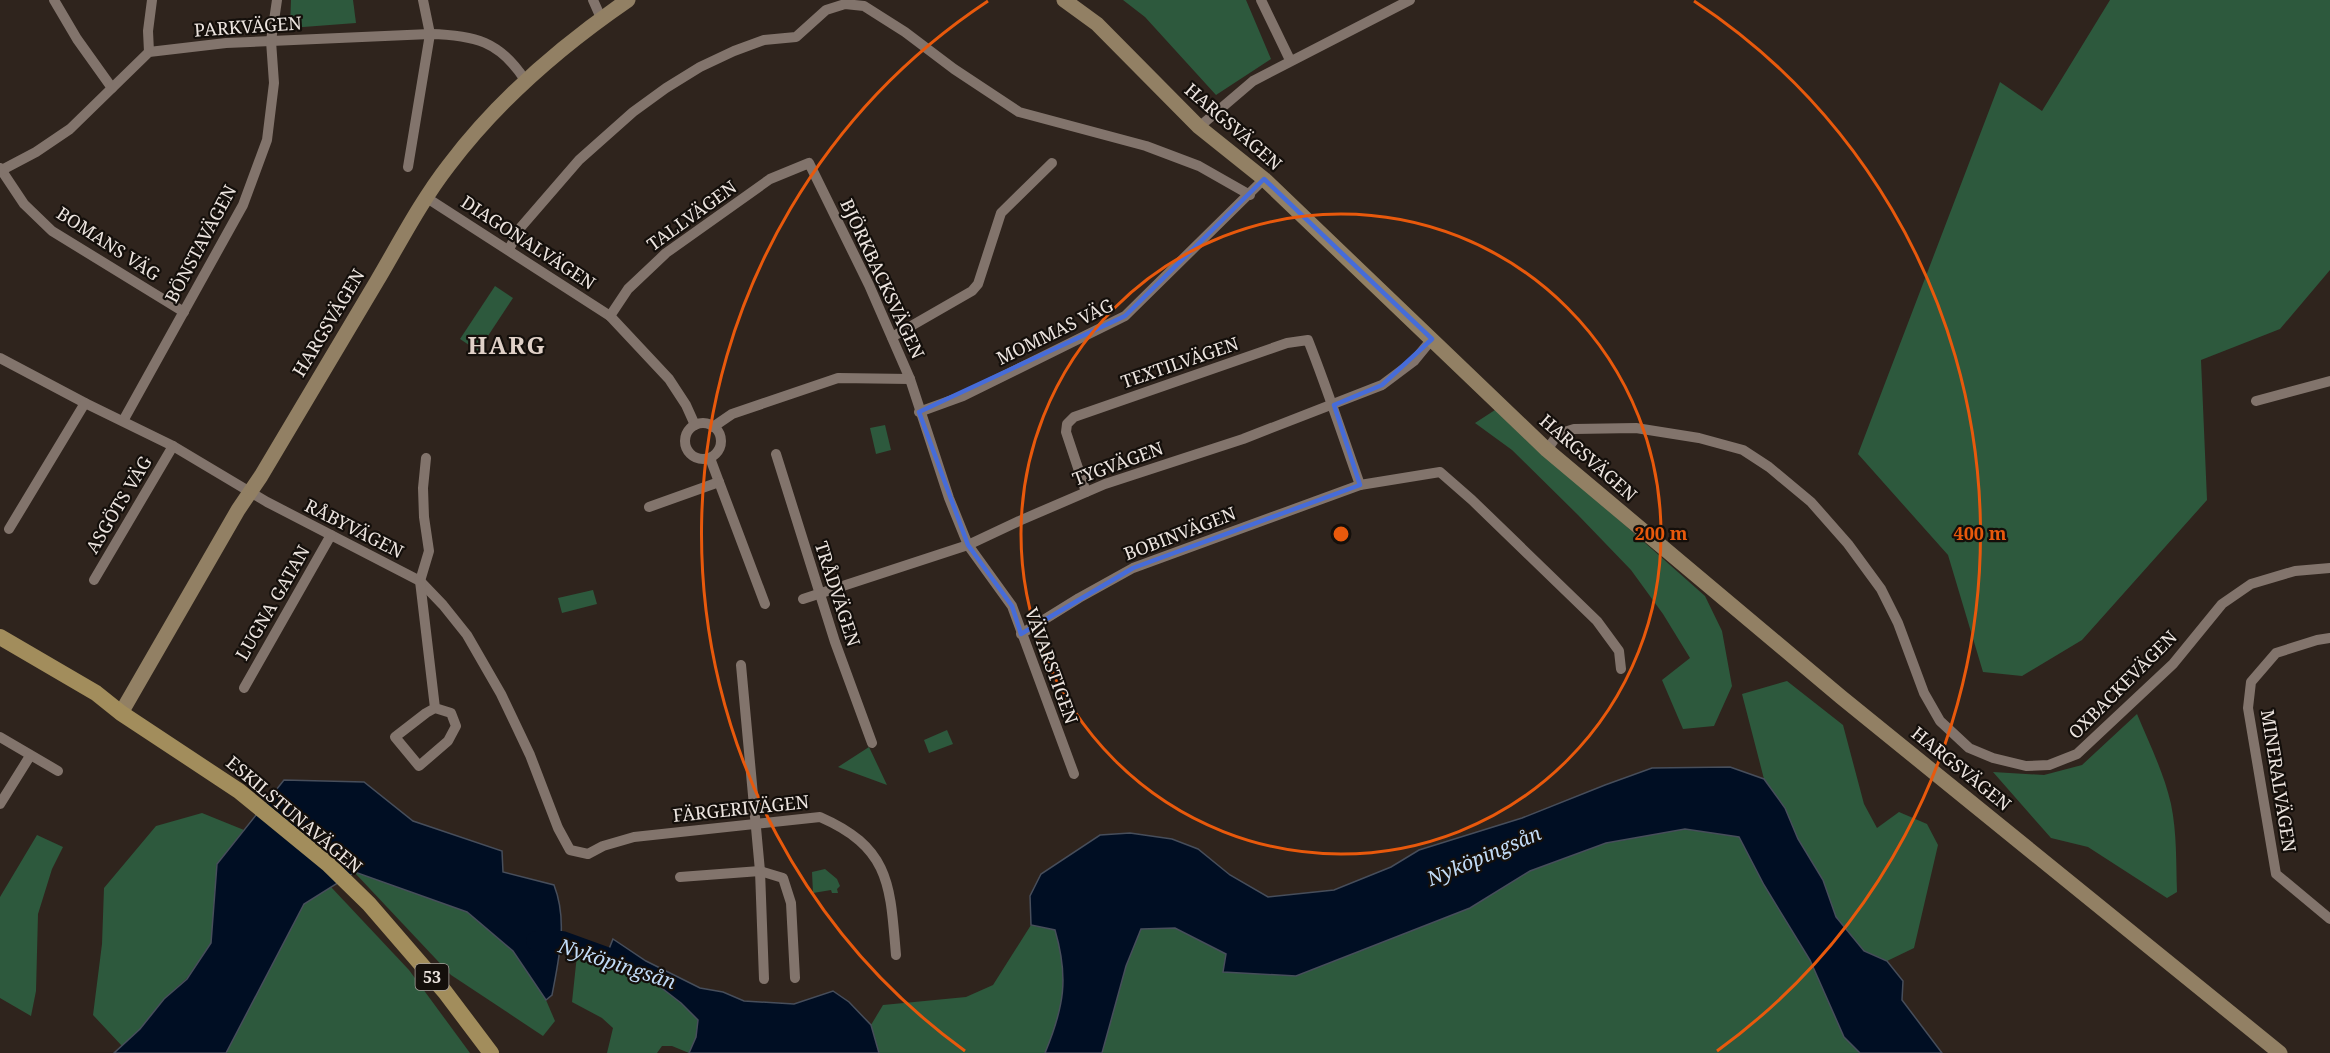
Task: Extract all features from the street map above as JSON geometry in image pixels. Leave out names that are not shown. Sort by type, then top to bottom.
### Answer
[{"type":"main road","name":"ESKILSTUNAVÄGEN","points":[[0,638],[96,693],[121,713],[239,791],[328,864],[369,904],[445,992],[491,1053]]},
{"type":"main road","name":"ESKILSTUNAVÄGEN","points":[[0,649],[92,701],[121,713]]},
{"type":"street","points":[[54,0],[77,39],[112,88]]},
{"type":"street","points":[[1,170],[70,129],[149,52],[148,31],[152,0]]},
{"type":"street","name":"BÖNSTAVÄGEN","points":[[123,421],[243,205],[267,140],[274,83],[272,41],[277,0]]},
{"type":"street","points":[[408,167],[430,34],[423,0]]},
{"type":"street","points":[[593,0],[601,18]]},
{"type":"street","name":"HARGSVÄGEN","points":[[121,713],[251,492],[448,166],[478,129],[525,80],[601,18],[628,0]]},
{"type":"street","name":"HARGSVÄGEN","points":[[1064,0],[1097,24],[1199,127],[1264,178],[1547,450],[1841,697],[2280,1053]]},
{"type":"street","points":[[1261,0],[1290,60]]},
{"type":"street","points":[[1199,127],[1253,81],[1410,0]]},
{"type":"street","points":[[509,249],[521,227],[579,160],[666,88],[700,67],[734,51],[764,40],[796,37],[826,10],[844,4],[864,6],[1019,112],[1146,146],[1199,166],[1250,195]]},
{"type":"street","name":"PARKVÄGEN","points":[[149,52],[226,43],[430,34],[462,35],[490,43],[515,65],[525,80]]},
{"type":"street","name":"TALLVÄGEN","points":[[610,316],[628,289],[666,253],[770,179],[810,162]]},
{"type":"street","name":"BJÖRKBACKSVÄGEN","points":[[810,162],[869,285],[910,379],[919,412],[968,545]]},
{"type":"street","points":[[891,337],[972,291],[978,284],[1001,213],[1052,163]]},
{"type":"street","name":"BOMANS VÄG","points":[[1,170],[24,204],[52,231],[184,312]]},
{"type":"street","name":"MOMMAS VÄG","points":[[919,412],[963,396],[1125,316],[1250,195],[1264,178]]},
{"type":"street","name":"DIAGONALVÄGEN","points":[[427,198],[610,316],[669,379],[686,405],[695,426]]},
{"type":"street","name":"TYGVÄGEN","points":[[803,599],[968,545],[1018,520],[1086,492],[1243,439],[1382,386],[1414,361],[1432,339]]},
{"type":"street","name":"TEXTILVÄGEN","points":[[1086,492],[1066,432],[1067,424],[1074,417],[1287,343],[1308,340],[1334,405]]},
{"type":"street","name":"RÅBYVÄGEN","points":[[0,358],[173,447],[267,502],[420,581],[443,605],[466,635],[501,694],[530,755],[558,828],[570,850]]},
{"type":"street","points":[[713,427],[732,414],[838,378],[910,379]]},
{"type":"street","points":[[2256,401],[2330,381]]},
{"type":"street","points":[[9,530],[85,403]]},
{"type":"street","points":[[1334,405],[1337,422],[1360,486]]},
{"type":"street","points":[[704,424],[713,427],[720,436],[718,451],[710,458],[698,459],[688,452],[687,434],[695,426],[704,424]]},
{"type":"street","name":"OXBACKEVÄGEN","points":[[1547,450],[1558,434],[1574,429],[1636,428],[1699,438],[1743,450],[1769,467],[1812,502],[1848,544],[1881,589],[1898,623],[1924,693],[1940,721],[1969,748],[1993,758],[2026,766],[2049,765],[2077,754],[2173,664],[2222,604],[2251,584],[2295,572],[2330,568]]},
{"type":"street","name":"ASGÖTS VÄG","points":[[94,580],[173,447]]},
{"type":"street","name":"TRÅDVÄGEN","points":[[776,454],[819,594],[872,743]]},
{"type":"street","points":[[426,458],[423,488],[429,551],[420,581],[435,708]]},
{"type":"street","points":[[710,458],[765,604]]},
{"type":"street","name":"BOBINVÄGEN","points":[[1021,634],[1133,568],[1360,486],[1440,472],[1598,621],[1619,651],[1621,669]]},
{"type":"street","points":[[649,507],[719,482]]},
{"type":"street","name":"LUGNA GATAN","points":[[244,688],[331,535]]},
{"type":"street","name":"VÄVARSTIGEN","points":[[968,545],[1012,606],[1074,774]]},
{"type":"street","name":"MINERALVÄGEN","points":[[2330,638],[2276,653],[2251,682],[2248,708],[2276,874],[2330,918]]},
{"type":"street","points":[[741,665],[760,872],[764,979]]},
{"type":"street","points":[[435,708],[451,713],[456,726],[447,741],[419,766],[395,737],[435,708]]},
{"type":"street","points":[[0,737],[58,771]]},
{"type":"street","points":[[0,804],[30,756]]},
{"type":"street","name":"FÄRGERIVÄGEN","points":[[570,850],[588,854],[603,846],[634,837],[820,817],[843,828],[874,854],[891,898],[896,955]]},
{"type":"street","points":[[680,877],[760,872],[783,878],[791,903],[795,978]]},
{"type":"highlighted area","points":[[1264,179],[1432,339],[1382,385],[1334,405],[1360,485],[1133,568],[1021,634],[1012,606],[968,545],[919,412],[1125,316]]},
{"type":"green space","points":[[291,0],[353,0],[356,23],[290,28]]},
{"type":"green space","points":[[1123,0],[1246,0],[1271,59],[1216,95],[1145,17]]},
{"type":"green space","points":[[2110,0],[2330,0],[2330,270],[2280,329],[2201,360],[2207,500],[2082,640],[2022,676],[1983,672],[1948,555],[1858,454],[2000,82],[2042,111]]},
{"type":"green space","points":[[495,286],[513,298],[478,351],[460,339]]},
{"type":"green space","points":[[1495,410],[1705,596],[1722,631],[1732,686],[1714,726],[1683,729],[1662,680],[1690,658],[1663,614],[1631,570],[1512,450],[1475,423]]},
{"type":"green space","points":[[885,425],[891,450],[876,454],[870,428]]},
{"type":"green space","points":[[593,590],[597,604],[562,613],[558,598]]},
{"type":"green space","points":[[1787,681],[1843,725],[1864,804],[1877,828],[1899,812],[1927,824],[1938,845],[1914,948],[1887,961],[1864,951],[1836,917],[1823,880],[1798,839],[1785,808],[1764,779],[1742,694]]},
{"type":"green space","points":[[2137,714],[2156,758],[2173,815],[2177,892],[2167,898],[2088,847],[2051,838],[1993,772],[2044,775],[2082,765]]},
{"type":"green space","points":[[947,730],[953,744],[929,753],[924,740]]},
{"type":"green space","points":[[869,747],[887,785],[838,767]]},
{"type":"green space","points":[[202,813],[244,830],[217,864],[211,943],[187,978],[164,999],[140,1029],[122,1046],[93,1015],[102,944],[104,888],[156,826]]},
{"type":"green space","points":[[1685,829],[1739,837],[1764,885],[1810,960],[1844,1037],[1860,1053],[1102,1053],[1126,966],[1141,929],[1175,928],[1227,954],[1223,971],[1470,908],[1530,871],[1606,843]]},
{"type":"green space","points":[[37,835],[63,847],[52,869],[38,914],[36,991],[31,1016],[0,998],[0,897]]},
{"type":"green space","points":[[825,869],[837,879],[840,886],[837,889],[838,893],[832,893],[831,890],[813,893],[812,872]]},
{"type":"green space","points":[[355,871],[467,912],[513,951],[546,1000],[555,1021],[543,1036],[451,975]]},
{"type":"green space","points":[[331,887],[409,970],[470,1053],[226,1053],[304,904]]},
{"type":"green space","points":[[1031,925],[1055,930],[1062,963],[1060,1007],[1045,1053],[879,1053],[871,1025],[883,1005],[966,997],[993,985]]},
{"type":"green space","points":[[577,955],[619,963],[644,976],[678,1001],[699,1020],[696,1037],[689,1053],[672,1046],[662,1046],[657,1053],[607,1053],[613,1028],[602,1018],[572,1002]]},
{"type":"water","points":[[1730,767],[1764,779],[1785,808],[1798,839],[1823,880],[1836,917],[1864,951],[1887,961],[1903,981],[1902,1000],[1942,1053],[1860,1053],[1844,1037],[1810,960],[1764,885],[1739,837],[1685,829],[1606,843],[1530,871],[1470,908],[1296,976],[1223,972],[1226,954],[1175,928],[1141,929],[1126,966],[1102,1053],[1045,1053],[1060,1007],[1062,963],[1055,930],[1031,925],[1030,896],[1041,874],[1100,835],[1130,833],[1172,839],[1198,849],[1230,875],[1268,897],[1334,890],[1391,867],[1419,850],[1522,818],[1652,768]]},
{"type":"water","points":[[284,780],[364,782],[413,821],[502,851],[503,872],[554,885],[561,912],[561,940],[552,995],[546,1000],[513,951],[467,912],[355,872],[304,904],[226,1053],[114,1053],[140,1029],[164,999],[187,979],[211,943],[217,864]]},
{"type":"water","points":[[613,939],[646,961],[700,988],[723,992],[744,1001],[794,1004],[833,991],[849,1002],[871,1025],[879,1053],[689,1053],[696,1037],[698,1020],[681,1003],[646,976],[605,959]]},
{"type":"waterway","name":"Nyköpingsån","points":[[536,941],[562,941],[631,966]]},
{"type":"district","name":"HARG","points":[[507,346]]}]
